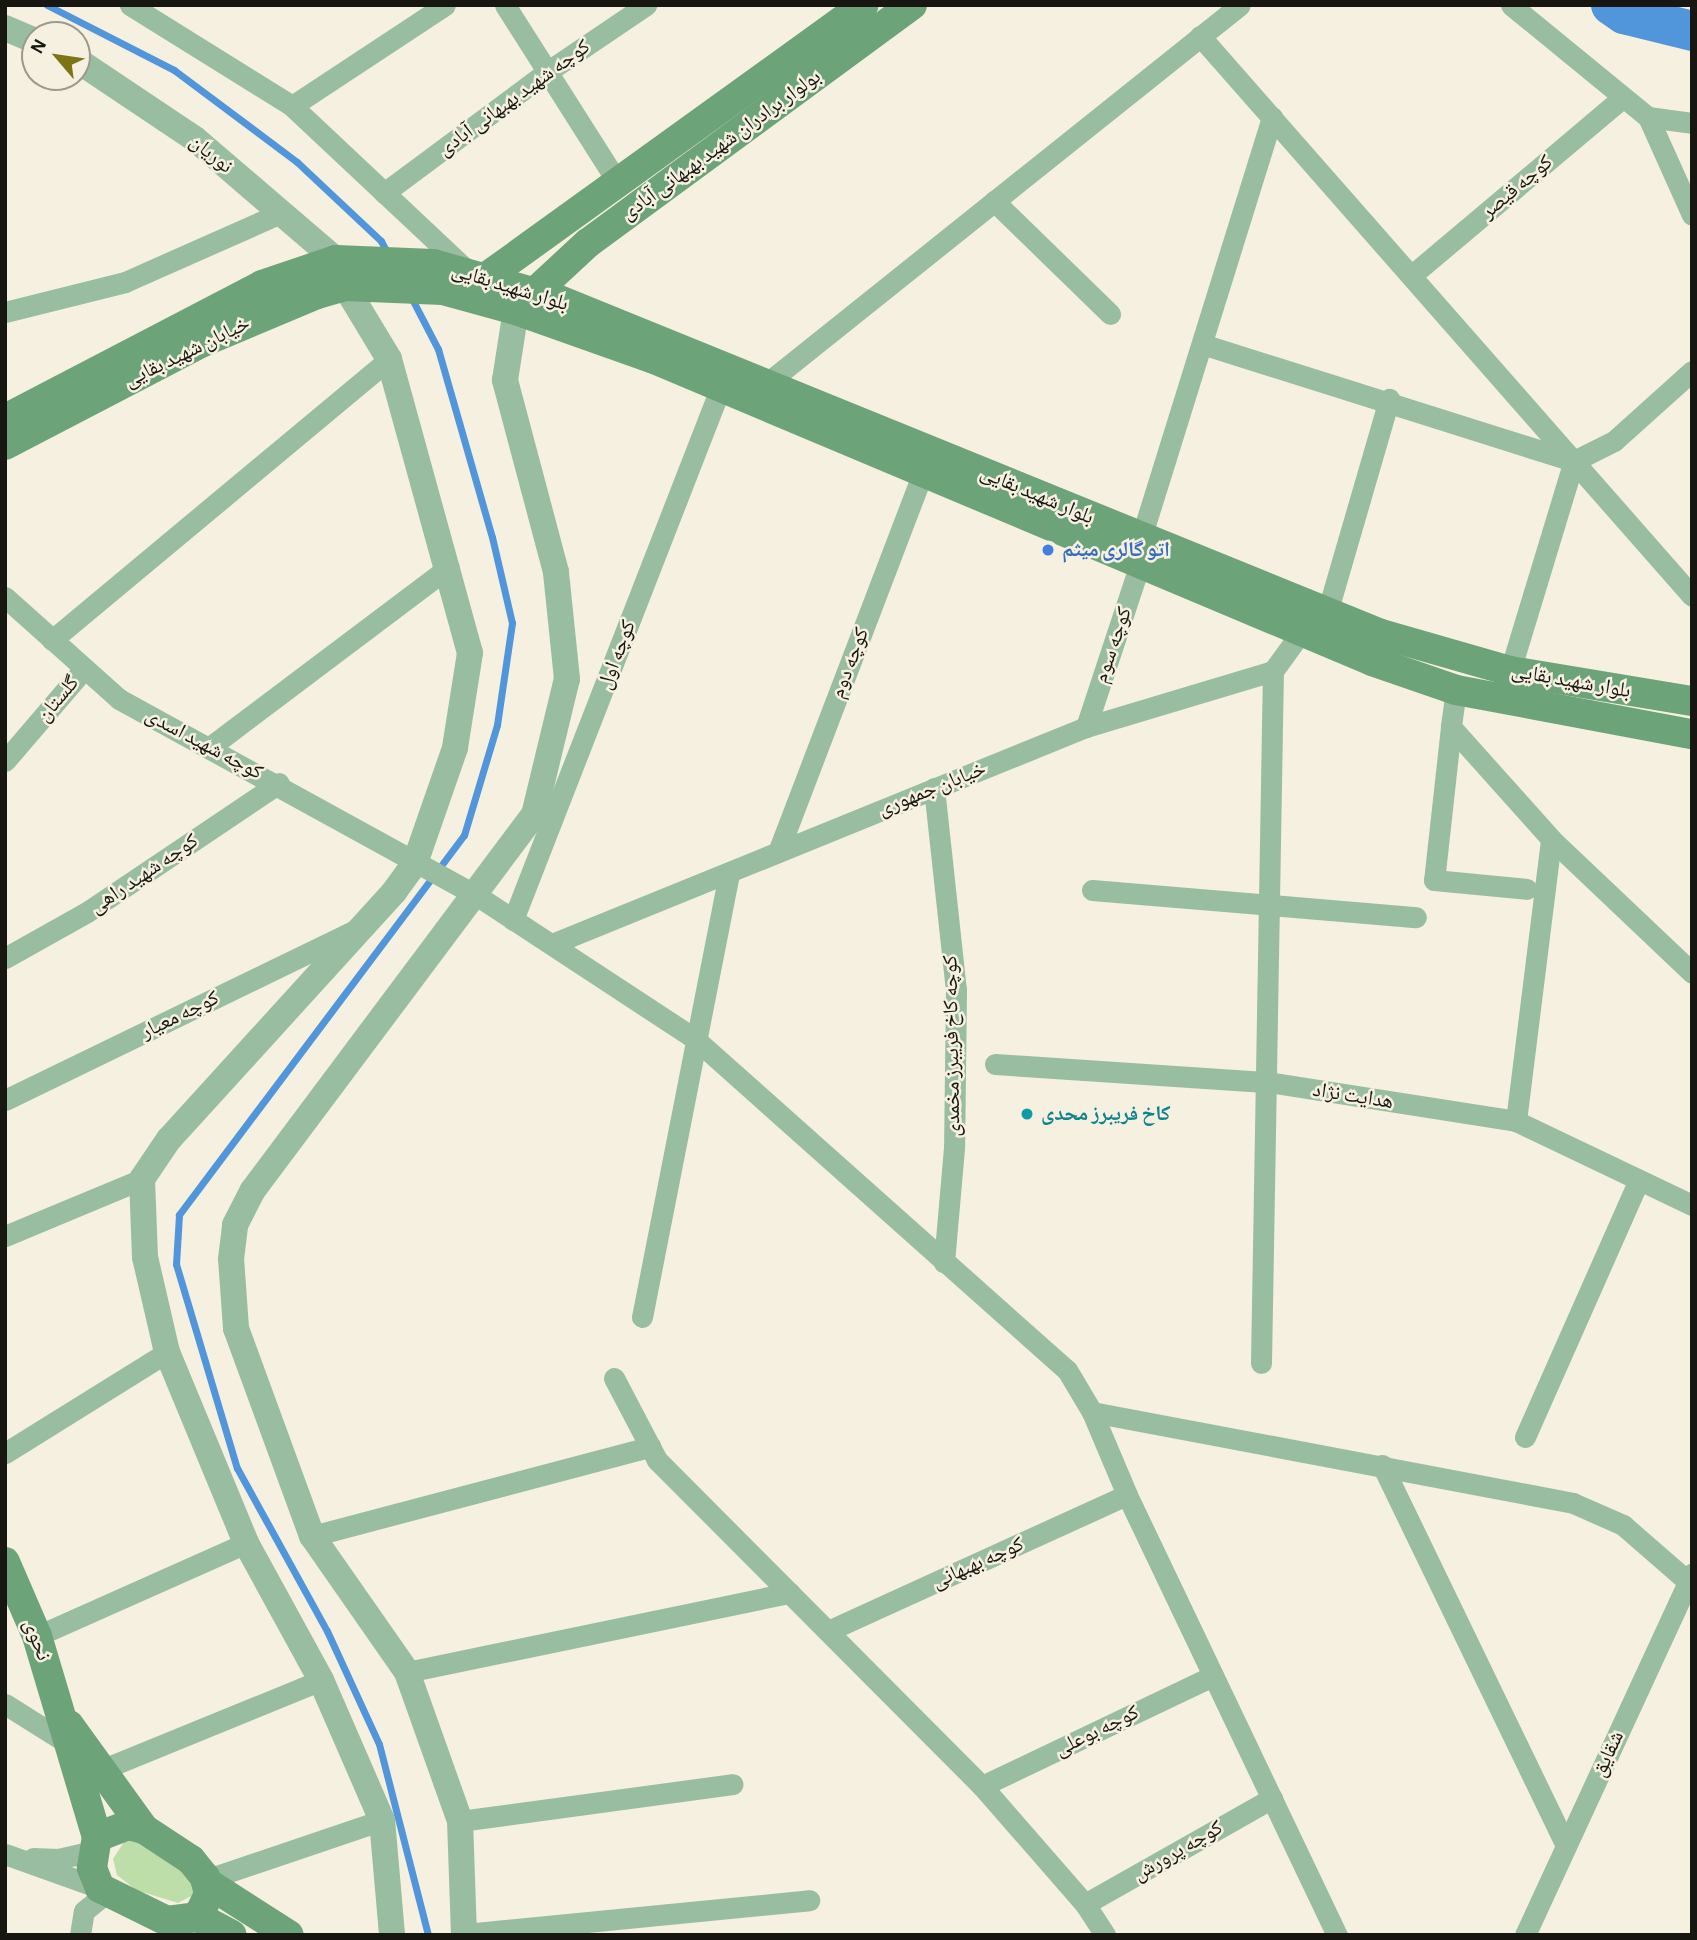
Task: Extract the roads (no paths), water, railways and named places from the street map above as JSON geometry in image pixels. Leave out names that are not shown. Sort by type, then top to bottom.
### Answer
[{"type":"main road","name":"بولوار برادران شهید بهبهانی آبادی","points":[[471,281],[618,183],[864,5]]},
{"type":"main road","name":"بولوار برادران شهید بهبهانی آبادی","points":[[526,301],[588,243],[912,5]]},
{"type":"main road","name":"بلوار شهید بقایی","points":[[340,273],[433,264],[526,301],[767,383],[1141,551],[1302,631],[1456,690],[1692,734]]},
{"type":"main road","name":"خیابان شهید بقایی","points":[[5,445],[340,273]]},
{"type":"main road","name":"خیابان شهید بقایی","points":[[5,419],[261,285],[340,273],[378,287],[471,281]]},
{"type":"main road","name":"بلوار شهید بقایی","points":[[526,301],[720,389],[923,473],[1381,634],[1510,671],[1692,701]]},
{"type":"main road","name":"نحوی","points":[[5,1562],[37,1636],[66,1731],[94,1844],[92,1868],[103,1890]]},
{"type":"main road","points":[[66,1731],[102,1770],[144,1829],[191,1860],[206,1881],[245,1923],[289,1935]]},
{"type":"main road","points":[[94,1844],[114,1827],[144,1829]]},
{"type":"main road","points":[[191,1925],[209,1894],[206,1881]]},
{"type":"main road","points":[[103,1890],[167,1921],[232,1935]]},
{"type":"street","points":[[131,5],[292,106],[384,193],[471,281]]},
{"type":"street","points":[[292,106],[445,5]]},
{"type":"street","points":[[505,5],[618,183]]},
{"type":"street","name":"کوچه شهید بهبهانی آبادی","points":[[384,193],[547,72],[646,5]]},
{"type":"street","points":[[767,383],[1240,5]]},
{"type":"street","points":[[1511,5],[1622,99],[1648,117],[1692,122]]},
{"type":"street","points":[[1200,36],[1692,596]]},
{"type":"street","name":"نوریان","points":[[91,69],[195,139],[281,213],[340,273],[389,359],[449,567],[470,653],[455,748],[417,864],[169,1139],[142,1179]]},
{"type":"street","name":"کوچه قیصر","points":[[1412,275],[1622,99]]},
{"type":"street","name":"کوچه سوم","points":[[1086,727],[1272,117]]},
{"type":"street","points":[[1648,117],[1692,215]]},
{"type":"street","points":[[994,201],[1110,314]]},
{"type":"street","points":[[5,312],[125,282],[281,213]]},
{"type":"street","points":[[526,301],[505,380],[556,572],[567,679],[534,815],[253,1190],[235,1225],[231,1259],[236,1328],[312,1536],[407,1672],[460,1821],[465,1934],[809,1899]]},
{"type":"street","points":[[1202,344],[1389,399],[1574,461],[1614,441],[1692,370]]},
{"type":"street","points":[[52,640],[389,359]]},
{"type":"street","name":"کوچه اول","points":[[513,920],[720,389]]},
{"type":"street","points":[[1326,613],[1389,399]]},
{"type":"street","points":[[1510,671],[1574,461]]},
{"type":"street","name":"کوچه دوم","points":[[778,852],[923,473]]},
{"type":"street","points":[[211,747],[449,567]]},
{"type":"street","name":"کوچه شهید اسدی","points":[[5,598],[83,670],[119,699],[279,783],[417,864],[476,895],[694,1038],[1067,1370],[1092,1412],[1127,1495],[1337,1935]]},
{"type":"street","points":[[1261,1363],[1272,905],[1273,671],[1302,631]]},
{"type":"street","name":"گلستان","points":[[5,761],[83,670]]},
{"type":"street","name":"خیابان جمهوری","points":[[552,944],[1086,727],[1273,671]]},
{"type":"street","points":[[1456,690],[1434,880],[1527,889]]},
{"type":"street","points":[[1451,727],[1551,839],[1692,973]]},
{"type":"street","name":"کوچه شهید راهی","points":[[5,958],[87,912],[279,783]]},
{"type":"street","name":"کوچه کاخ فریبرز مخمدی","points":[[934,788],[956,990],[954,1148],[944,1263]]},
{"type":"street","points":[[1516,1121],[1551,839]]},
{"type":"street","points":[[642,1317],[694,1038],[729,872]]},
{"type":"street","points":[[1092,890],[1416,917]]},
{"type":"street","name":"کوچه معیار","points":[[5,1100],[355,930]]},
{"type":"street","name":"هدایت نژاد","points":[[995,1064],[1268,1082],[1516,1121],[1692,1205]]},
{"type":"street","points":[[5,1236],[142,1179],[145,1257],[167,1352],[246,1543],[321,1680],[382,1819],[392,1935]]},
{"type":"street","points":[[1525,1437],[1639,1180]]},
{"type":"street","points":[[5,1453],[167,1352]]},
{"type":"street","points":[[614,1378],[657,1460],[982,1786],[1085,1904],[1105,1935]]},
{"type":"street","points":[[1092,1412],[1573,1503],[1623,1525],[1691,1580]]},
{"type":"street","points":[[312,1536],[650,1447]]},
{"type":"street","points":[[1382,1465],[1566,1846]]},
{"type":"street","name":"کوچه بهبهانی","points":[[828,1631],[1127,1495]]},
{"type":"street","points":[[37,1636],[246,1543]]},
{"type":"street","name":"شقایق","points":[[1525,1935],[1691,1580]]},
{"type":"street","points":[[407,1672],[790,1593]]},
{"type":"street","name":"کوچه بوعلی","points":[[982,1786],[1213,1676]]},
{"type":"street","points":[[102,1770],[321,1680]]},
{"type":"street","points":[[5,1703],[66,1731]]},
{"type":"street","points":[[460,1821],[732,1784]]},
{"type":"street","name":"کوچه پرورش","points":[[1085,1904],[1272,1798]]},
{"type":"street","points":[[206,1881],[382,1819]]},
{"type":"street","points":[[9,1855],[58,1859],[94,1844]]},
{"type":"street","points":[[9,1855],[103,1890],[84,1911],[80,1935]]},
{"type":"waterway","points":[[47,5],[174,70],[297,162],[381,241],[389,256]]},
{"type":"waterway","points":[[1611,5],[1624,14],[1692,31]]},
{"type":"waterway","points":[[411,297],[438,349],[492,537],[512,623],[497,725],[464,835],[179,1215],[176,1264],[237,1468],[327,1631],[379,1744],[428,1935]]},
{"type":"place","name":"اتو گالری میثم","points":[[1048,550]]},
{"type":"place","name":"کاخ فریبرز محدی","points":[[1027,1114]]}]
